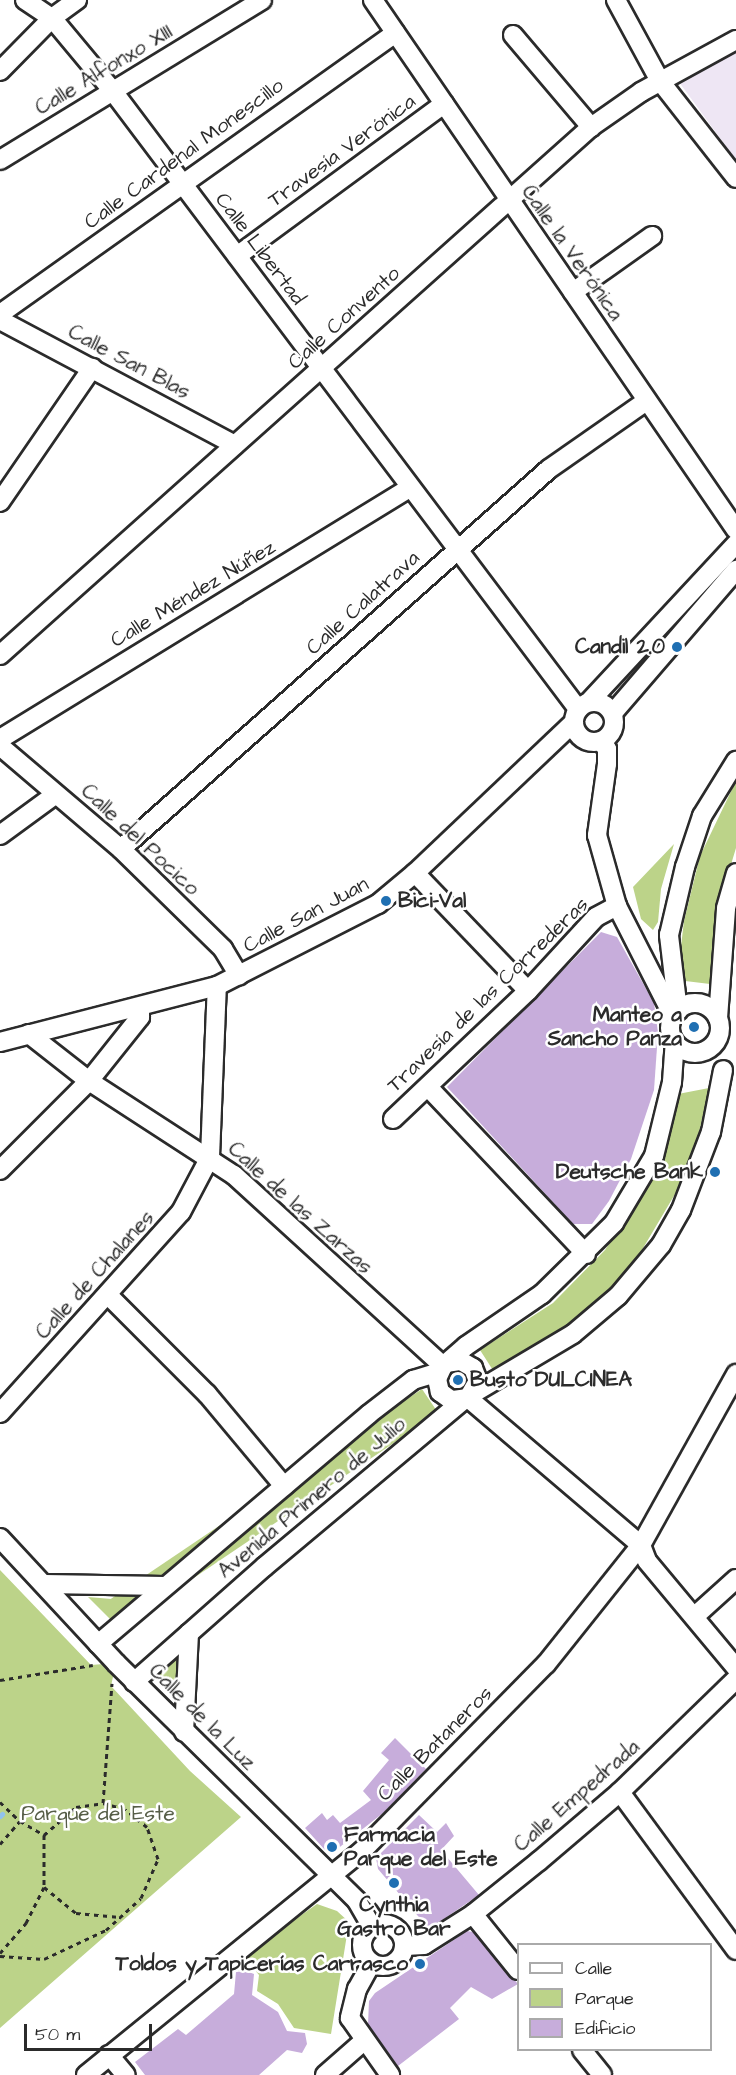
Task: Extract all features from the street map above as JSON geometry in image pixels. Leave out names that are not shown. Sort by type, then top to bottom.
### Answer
[{"type":"street","name":"Calle Libertad","points":[[25,0],[52,18],[112,90],[580,711]]},
{"type":"street","points":[[0,70],[52,18],[77,0]]},
{"type":"street","name":"Calle Alfonxo XIII","points":[[0,160],[262,0]]},
{"type":"street","name":"Calle la Verónica","points":[[373,0],[509,202],[573,292],[645,402],[736,530]]},
{"type":"street","points":[[616,0],[660,81],[736,178]]},
{"type":"street","name":"Calle Cardenal Monescillo","points":[[0,314],[395,33]]},
{"type":"street","points":[[513,35],[591,127]]},
{"type":"street","name":"Calle Convento","points":[[0,655],[591,127],[660,81],[736,40]]},
{"type":"street","name":"Travesía Verónica","points":[[237,256],[444,104]]},
{"type":"street","points":[[573,292],[652,236]]},
{"type":"street","name":"Calle San Blas","points":[[0,320],[235,445]]},
{"type":"street","points":[[0,502],[92,368]]},
{"type":"street","name":"Calle Calatrava","points":[[121,849],[549,469],[645,402]]},
{"type":"street","name":"Calle Méndez Núñez","points":[[0,739],[410,488]]},
{"type":"street","name":"Calle San Juan","points":[[0,1042],[217,986],[378,904],[415,873],[580,711],[736,544]]},
{"type":"street","points":[[601,741],[612,733],[613,713],[736,570]]},
{"type":"street","points":[[613,713],[603,703],[580,711],[582,738],[601,741],[607,749],[597,835],[617,906],[676,1014]]},
{"type":"street","name":"Calle del Pocico","points":[[0,746],[121,849],[223,949],[239,976]]},
{"type":"street","points":[[715,1044],[694,1053],[675,1042],[670,1030],[676,1014],[669,935],[685,867],[702,816],[736,761]]},
{"type":"street","points":[[0,836],[56,794]]},
{"type":"street","points":[[415,873],[528,991]]},
{"type":"street","points":[[736,873],[726,908],[718,1018],[720,1032],[715,1044],[723,1070],[736,1088]]},
{"type":"street","name":"Travesía de las Correderas","points":[[393,1119],[528,991],[596,917],[617,906]]},
{"type":"street","points":[[639,946],[669,935]]},
{"type":"street","points":[[210,1157],[217,986]]},
{"type":"street","points":[[676,1014],[700,1004],[718,1018]]},
{"type":"street","points":[[0,1170],[89,1081],[140,1017],[140,1007]]},
{"type":"street","name":"Calle de las Zarzas","points":[[29,1034],[89,1081],[210,1157],[443,1367]]},
{"type":"street","name":"Avenida Primero de Julio","points":[[98,1644],[164,1586],[413,1380],[443,1367],[542,1294],[586,1254],[614,1223],[654,1156],[672,1082],[675,1042]]},
{"type":"street","name":"Avenida Primero de Julio","points":[[134,1682],[468,1397],[573,1334],[618,1296],[661,1245],[681,1210],[704,1150],[723,1070]]},
{"type":"street","points":[[428,1087],[586,1254]]},
{"type":"street","name":"Calle de Chalanes","points":[[0,1413],[109,1296],[181,1212],[210,1157]]},
{"type":"street","points":[[109,1296],[207,1394],[285,1486]]},
{"type":"street","points":[[468,1397],[478,1381],[473,1368],[461,1361],[443,1367],[438,1386],[445,1397],[468,1397],[641,1545],[647,1561],[736,1668]]},
{"type":"street","name":"Calle Bataneros","points":[[86,2075],[362,1851],[546,1665],[641,1545],[736,1374]]},
{"type":"street","name":"Calle de la Luz","points":[[0,1538],[45,1584],[116,1664],[357,1901],[372,1927]]},
{"type":"street","points":[[695,1616],[736,1579]]},
{"type":"street","points":[[45,1584],[164,1586]]},
{"type":"street","points":[[184,1732],[189,1633]]},
{"type":"street","name":"Calle Empedrada","points":[[405,1946],[424,1946],[473,1914],[620,1792],[736,1679]]},
{"type":"street","points":[[620,1792],[736,1950]]},
{"type":"street","points":[[473,1914],[517,1968]]},
{"type":"street","points":[[394,1926],[405,1946],[394,1965],[382,1968],[371,1964],[361,1945],[372,1927],[394,1926]]},
{"type":"street","points":[[371,1964],[351,2005],[350,2018],[390,2075]]},
{"type":"street","points":[[325,2075],[365,2040]]},
{"type":"street","points":[[584,2051],[602,2075]]},
{"type":"street","points":[[109,2055],[126,2075]]},
{"type":"path","points":[[0,1680],[116,1664],[103,1803]]},
{"type":"path","points":[[0,1802],[20,1821],[44,1836]]},
{"type":"path","points":[[103,1803],[125,1809],[147,1827],[158,1859],[141,1898],[105,1930],[44,1959],[0,1954],[26,1923],[45,1887],[44,1836],[76,1807],[103,1803]]},
{"type":"path","points":[[0,1844],[20,1821]]},
{"type":"path","points":[[45,1887],[76,1913],[120,1917]]},
{"type":"shaded area","points":[[736,51],[736,160],[679,82]]},
{"type":"green space","points":[[736,781],[736,848],[716,914],[710,984],[677,980],[684,921],[700,856]]},
{"type":"green space","points":[[674,844],[661,889],[658,922],[653,930],[641,919],[633,887]]},
{"type":"green space","points":[[709,1088],[697,1142],[681,1184],[636,1260],[609,1291],[570,1324],[496,1375],[480,1350],[553,1303],[605,1250],[648,1184],[672,1122],[678,1094]]},
{"type":"green space","points":[[422,1389],[438,1413],[120,1628],[104,1604]]},
{"type":"green space","name":"Parque del Este","points":[[0,1570],[91,1665],[116,1663],[111,1686],[190,1771],[241,1817],[0,2028]]},
{"type":"green space","points":[[88,1597],[135,1601],[111,1620]]},
{"type":"green space","points":[[184,1653],[183,1697],[158,1674]]},
{"type":"green space","points":[[317,1904],[337,1911],[349,1922],[331,2034],[294,2028],[278,2004],[257,1991],[259,1975],[254,1969],[236,1971],[232,1964]]},
{"type":"building","points":[[601,932],[617,937],[654,1003],[658,1033],[654,1090],[631,1159],[609,1201],[592,1224],[573,1224],[447,1087]]},
{"type":"building","points":[[395,1738],[426,1769],[383,1813],[336,1850],[325,1850],[305,1828],[322,1813],[327,1820],[333,1815],[340,1823],[371,1800],[363,1791],[389,1760],[381,1753]]},
{"type":"building","points":[[419,1815],[437,1832],[446,1823],[454,1836],[441,1850],[479,1895],[429,1929],[378,1869],[376,1858]]},
{"type":"building","points":[[467,1931],[473,1932],[517,1983],[492,1999],[471,1987],[450,2008],[459,2019],[398,2066],[368,2024],[369,2001],[375,1993]]},
{"type":"building","points":[[246,1971],[254,1974],[252,1995],[278,2012],[287,2031],[305,2033],[307,2044],[302,2053],[287,2050],[259,2075],[145,2075],[135,2062],[178,2029],[186,2035],[234,1994],[236,1972]]},
{"type":"place","name":"Candil 2.0","points":[[677,647]]},
{"type":"place","name":"Bici-Val","points":[[386,901]]},
{"type":"place","name":"Manteo a Sancho Panza","points":[[694,1027]]},
{"type":"place","name":"Deutsche Bank","points":[[715,1172]]},
{"type":"place","name":"Busto DULCINEA","points":[[458,1380]]},
{"type":"place","name":"Farmacia Parque del Este","points":[[332,1847]]},
{"type":"place","name":"Cynthia Gastro Bar","points":[[394,1883]]},
{"type":"place","name":"Toldos y Tapicerías Carrasco","points":[[420,1964]]}]
